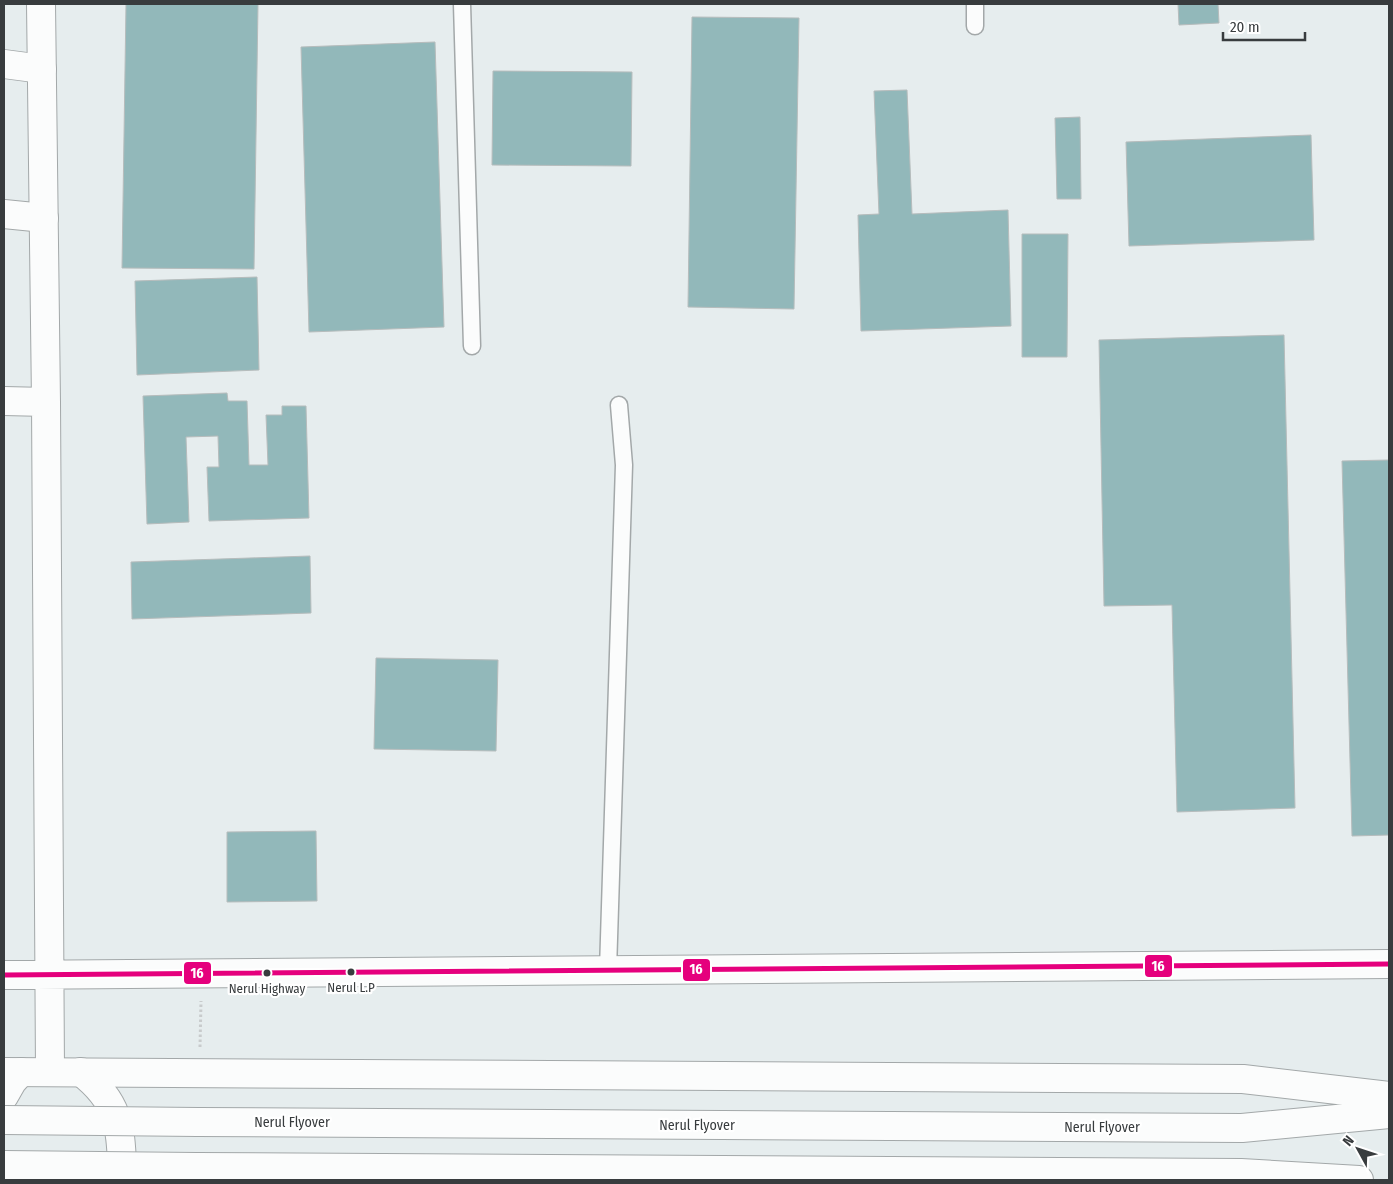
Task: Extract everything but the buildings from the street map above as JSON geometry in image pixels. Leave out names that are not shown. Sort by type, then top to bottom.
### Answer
[{"type":"main road","points":[[41,4],[46,402],[50,1072]]},
{"type":"main road","points":[[4,64],[42,69]]},
{"type":"main road","points":[[4,214],[44,218]]},
{"type":"main road","points":[[4,400],[46,402]]},
{"type":"main road","points":[[4,975],[1389,964]]},
{"type":"main road","points":[[4,1096],[12,1082],[12,1072],[1243,1079],[1389,1096]]},
{"type":"main road","points":[[81,1072],[94,1082],[105,1095],[119,1125],[122,1142],[121,1173]]},
{"type":"main road","name":"Nerul Flyover","points":[[4,1120],[1242,1128],[1389,1114]]},
{"type":"main road","points":[[4,1165],[1231,1173],[1359,1180]]},
{"type":"lane","points":[[462,4],[472,346]]},
{"type":"lane","points":[[975,4],[975,26]]},
{"type":"lane","points":[[608,970],[624,465],[619,405]]},
{"type":"path","points":[[200,1050],[202,974]]},
{"type":"transit line","name":"16","points":[[4,975],[1389,964]]},
{"type":"place","name":"Nerul L.P","points":[[351,972]]},
{"type":"place","name":"Nerul Highway","points":[[267,973]]}]
